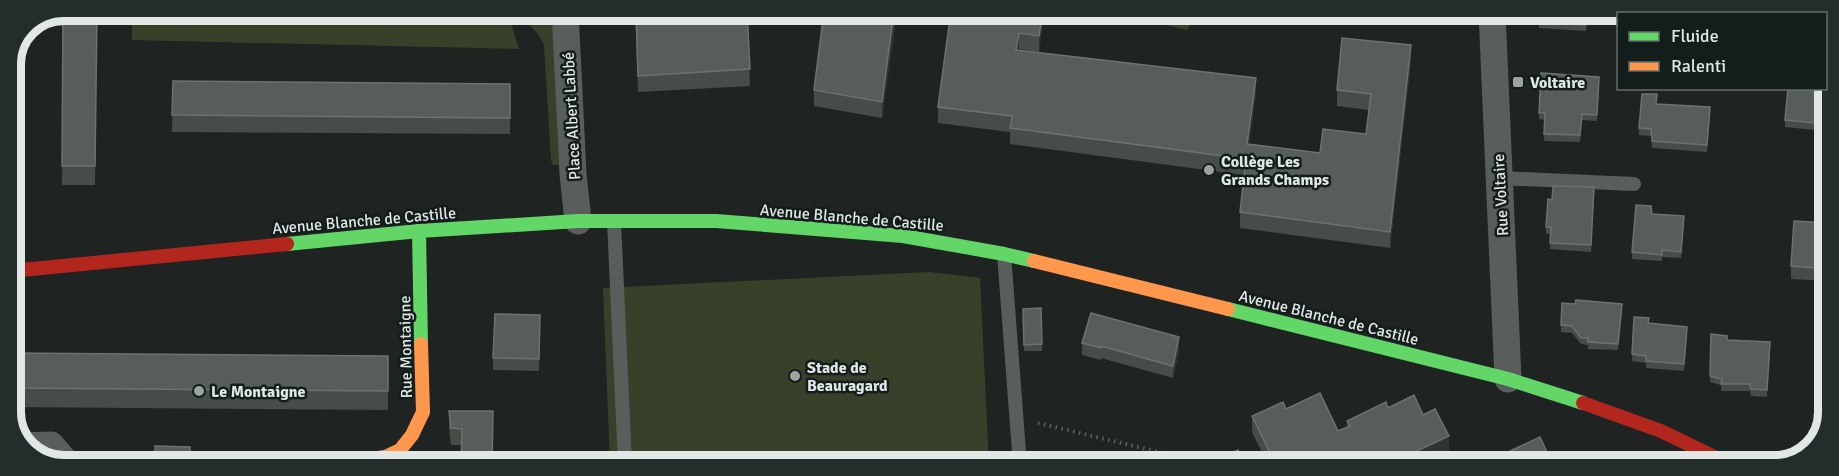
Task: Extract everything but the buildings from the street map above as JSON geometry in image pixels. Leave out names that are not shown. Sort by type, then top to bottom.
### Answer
[{"type":"street","name":"Place Albert Labbé","points":[[565,21],[573,174],[578,221]]},
{"type":"street","name":"Rue Voltaire","points":[[1492,21],[1508,379]]},
{"type":"street","name":"Avenue Blanche de Castille","points":[[21,269],[419,231],[578,221],[716,220],[903,236],[1004,254],[1508,379],[1661,431],[1710,455]]},
{"type":"street","name":"Rue Montaigne","points":[[389,455],[396,453],[411,439],[423,412],[419,231]]},
{"type":"street","points":[[38,445],[51,445],[59,454]]},
{"type":"lane","points":[[1499,178],[1634,184]]},
{"type":"lane","points":[[615,220],[625,455]]},
{"type":"lane","points":[[1004,254],[1019,455]]},
{"type":"path","points":[[1016,417],[1174,455]]},
{"type":"green space","points":[[132,21],[510,21],[519,49],[132,40]]},
{"type":"green space","points":[[526,21],[552,21],[559,165],[553,165],[551,160],[544,45]]},
{"type":"green space","points":[[1150,21],[1192,21],[1187,30]]},
{"type":"green space","name":"Stade de Beauragard","points":[[929,272],[980,278],[989,455],[610,455],[603,288]]},
{"type":"traffic: fast","points":[[287,244],[419,231],[578,221],[716,221],[903,236],[1034,261]]},
{"type":"traffic: fast","points":[[419,231],[421,344]]},
{"type":"traffic: fast","points":[[1228,309],[1508,379],[1583,403]]},
{"type":"traffic: slow","points":[[1034,261],[1228,309]]},
{"type":"traffic: slow","points":[[389,455],[400,450],[412,435],[423,412],[421,344]]},
{"type":"traffic: jam","points":[[21,270],[287,244]]},
{"type":"traffic: jam","points":[[1583,403],[1661,431],[1710,455]]},
{"type":"place","name":"Voltaire","points":[[1518,82]]},
{"type":"place","name":"Collège Les Grands Champs","points":[[1209,170]]},
{"type":"place","name":"Stade de Beauragard","points":[[795,376]]},
{"type":"place","name":"Le Montaigne","points":[[199,391]]}]
